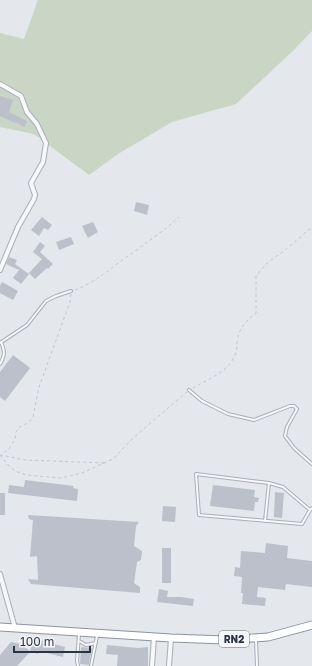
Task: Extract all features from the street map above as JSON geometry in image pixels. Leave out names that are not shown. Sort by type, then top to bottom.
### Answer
[{"type":"highway","name":"RN2","points":[[0,627],[171,638],[256,639],[278,635],[312,625]]},
{"type":"street","points":[[0,84],[21,96],[27,112],[34,118],[46,143],[43,162],[31,183],[35,195],[34,199],[18,227],[0,270]]},
{"type":"street","points":[[0,574],[16,628]]},
{"type":"street","points":[[152,666],[154,637]]},
{"type":"street","points":[[168,666],[171,638]]},
{"type":"lane","points":[[0,364],[5,355],[4,349],[0,343],[27,325],[46,301],[71,291]]},
{"type":"lane","points":[[189,390],[210,406],[228,414],[254,420],[290,406],[294,406],[297,409],[287,427],[285,436],[294,448],[312,464]]},
{"type":"lane","points":[[196,474],[269,483],[282,487],[311,509],[302,524],[199,515],[196,474]]},
{"type":"lane","points":[[265,521],[269,483]]},
{"type":"lane","points":[[78,666],[80,633]]},
{"type":"lane","points":[[91,666],[97,634]]},
{"type":"lane","points":[[256,639],[257,666]]},
{"type":"lane","points":[[79,641],[86,645],[96,643]]},
{"type":"path","points":[[0,455],[9,449],[15,439],[18,428],[29,422],[33,417],[39,387],[70,302],[71,291],[88,284],[102,275],[152,240],[179,216]]},
{"type":"path","points":[[0,455],[15,471],[26,475],[62,478],[106,464],[113,459],[132,439],[189,390],[218,374],[231,363],[236,353],[240,329],[256,313],[256,276],[266,264],[312,227]]},
{"type":"path","points":[[0,455],[25,460],[106,464]]},
{"type":"green space","points":[[38,0],[312,0],[312,31],[295,49],[236,104],[172,122],[118,154],[89,175],[34,134],[0,127],[0,33],[24,39]]},
{"type":"building","points":[[0,96],[13,100],[9,112],[27,121],[24,127],[16,122],[15,123],[0,116]]},
{"type":"building","points":[[136,202],[149,205],[147,215],[134,211]]},
{"type":"building","points":[[42,217],[52,225],[48,230],[44,228],[39,236],[31,230]]},
{"type":"building","points":[[93,222],[98,232],[88,238],[82,226]]},
{"type":"building","points":[[71,237],[74,244],[59,250],[56,242]]},
{"type":"building","points":[[40,242],[45,246],[40,252],[53,264],[35,279],[29,273],[42,259],[33,252]]},
{"type":"building","points":[[9,257],[17,260],[15,264],[29,274],[21,284],[13,278],[19,270],[6,264]]},
{"type":"building","points":[[2,282],[18,291],[13,300],[0,293],[0,286]]},
{"type":"building","points":[[13,355],[30,368],[5,401],[0,397],[0,372]]},
{"type":"building","points":[[25,480],[74,486],[73,488],[78,489],[77,501],[8,493],[9,485],[24,487]]},
{"type":"building","points":[[213,485],[255,490],[254,497],[259,498],[258,502],[255,502],[254,511],[210,506]]},
{"type":"building","points":[[275,492],[284,493],[282,518],[274,517]]},
{"type":"building","points":[[0,493],[5,493],[5,515],[0,515]]},
{"type":"building","points":[[163,506],[176,507],[175,522],[162,521]]},
{"type":"building","points":[[28,515],[139,522],[136,526],[134,546],[142,551],[141,560],[137,562],[134,583],[140,587],[140,593],[31,584],[28,579],[38,580],[37,556],[30,557],[33,520],[29,519]]},
{"type":"building","points":[[266,543],[288,546],[287,558],[312,561],[312,587],[286,584],[285,590],[258,587],[257,597],[266,598],[265,606],[242,604],[242,577],[234,576],[235,567],[240,568],[241,551],[265,553]]},
{"type":"building","points":[[162,548],[171,548],[171,583],[162,583]]},
{"type":"building","points":[[159,589],[168,591],[167,597],[194,599],[193,606],[157,602]]},
{"type":"building","points":[[33,638],[65,647],[63,657],[39,651],[38,654],[30,652],[17,666],[0,666],[0,655],[11,642],[21,644],[30,651]]},
{"type":"building","points":[[107,645],[138,648],[148,647],[148,666],[117,666],[118,655],[106,654]]},
{"type":"building","points":[[81,647],[92,648],[89,665],[80,664]]}]
